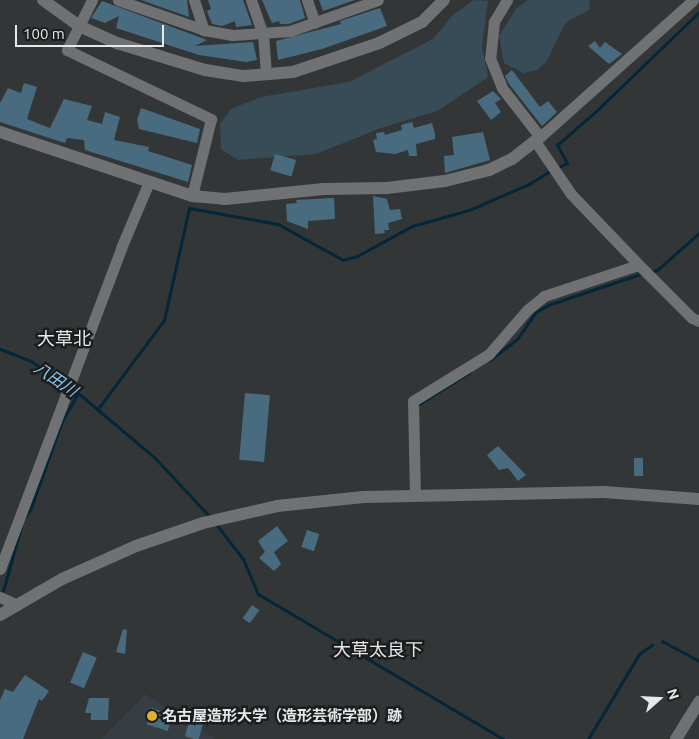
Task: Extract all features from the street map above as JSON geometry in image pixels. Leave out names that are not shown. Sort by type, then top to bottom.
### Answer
[{"type":"street","points":[[43,0],[79,26],[117,43],[205,70],[244,76],[311,67],[391,38],[422,22],[444,0]]},
{"type":"street","points":[[92,0],[67,50],[211,119],[192,196]]},
{"type":"street","points":[[118,0],[204,30],[233,35],[290,31],[378,0]]},
{"type":"street","points":[[194,0],[204,30]]},
{"type":"street","points":[[251,0],[263,34],[266,74]]},
{"type":"street","points":[[307,0],[315,23]]},
{"type":"street","points":[[507,0],[494,22],[490,58],[502,88],[537,139],[571,194],[638,265],[699,321]]},
{"type":"street","points":[[0,132],[192,196],[225,199],[323,189],[387,188],[445,181],[489,170],[537,139],[693,0]]},
{"type":"street","points":[[0,569],[121,248],[149,182]]},
{"type":"street","points":[[415,496],[412,401],[489,354],[527,310],[544,296],[638,265]]},
{"type":"street","points":[[0,615],[62,579],[136,546],[234,516],[306,503],[415,496],[604,492],[699,499]]},
{"type":"street","points":[[0,597],[16,604]]},
{"type":"street","points":[[676,739],[699,702]]},
{"type":"shaded area","points":[[474,0],[488,1],[482,46],[488,77],[437,111],[381,128],[316,154],[238,160],[221,149],[220,124],[231,109],[261,97],[349,82],[433,39],[453,15]]},
{"type":"shaded area","points":[[528,0],[590,0],[589,10],[568,21],[563,27],[547,61],[537,70],[523,73],[504,63],[499,36],[516,9]]},
{"type":"shaded area","name":"名古屋造形大学（造形芸術学部）跡","points":[[145,694],[215,739],[102,739]]},
{"type":"building","points":[[141,0],[187,0],[189,17]]},
{"type":"building","points":[[208,0],[243,0],[252,25],[236,27],[235,21],[222,26],[212,24],[207,11],[211,9]]},
{"type":"building","points":[[262,0],[300,0],[305,18],[288,24],[280,24],[279,21],[272,23]]},
{"type":"building","points":[[319,0],[355,0],[323,11]]},
{"type":"building","points":[[102,1],[207,40],[195,46],[253,42],[257,60],[246,62],[199,55],[116,28],[119,16],[105,23],[91,18]]},
{"type":"building","points":[[380,8],[387,26],[322,49],[278,60],[276,41],[341,24],[340,21]]},
{"type":"building","points":[[595,41],[600,48],[605,42],[622,54],[609,64],[588,46]]},
{"type":"building","points":[[512,70],[540,107],[548,101],[557,112],[542,126],[509,84],[505,76]]},
{"type":"building","points":[[24,83],[37,87],[27,119],[50,128],[64,99],[92,106],[87,120],[102,124],[105,112],[120,117],[114,140],[149,147],[148,151],[192,165],[188,182],[85,150],[84,140],[67,138],[65,143],[0,122],[0,103],[8,88],[21,93]]},
{"type":"building","points":[[493,91],[501,99],[495,103],[501,112],[491,120],[477,101]]},
{"type":"building","points":[[141,108],[200,129],[197,143],[139,129],[137,120]]},
{"type":"building","points":[[412,122],[414,128],[432,123],[435,134],[435,139],[416,144],[417,156],[409,156],[408,150],[395,154],[376,152],[373,140],[377,139],[376,133],[384,132],[385,135],[402,130],[401,125]]},
{"type":"building","points":[[483,132],[490,160],[445,173],[444,156],[454,155],[452,137]]},
{"type":"building","points":[[275,154],[296,160],[291,176],[270,170]]},
{"type":"building","points":[[373,196],[387,199],[390,210],[400,209],[402,219],[388,223],[389,230],[384,230],[385,233],[375,234]]},
{"type":"building","points":[[334,198],[335,219],[308,221],[308,229],[287,221],[286,204],[297,203],[296,200]]},
{"type":"building","points":[[245,393],[270,395],[264,462],[239,460]]},
{"type":"building","points":[[498,446],[526,475],[518,481],[508,468],[499,470],[487,455]]},
{"type":"building","points":[[634,458],[643,458],[643,476],[634,476]]},
{"type":"building","points":[[277,526],[288,541],[274,552],[281,564],[274,571],[259,558],[265,552],[258,541]]},
{"type":"building","points":[[307,530],[319,534],[314,551],[301,547]]},
{"type":"building","points":[[252,605],[259,610],[250,623],[243,618]]},
{"type":"building","points":[[123,629],[127,630],[125,654],[116,652]]},
{"type":"building","points":[[83,652],[97,658],[84,688],[70,682]]},
{"type":"building","points":[[25,675],[49,691],[42,701],[39,699],[23,739],[0,739],[0,700],[5,689],[13,692]]},
{"type":"building","points":[[89,698],[109,698],[108,720],[91,720],[91,713],[85,713]]},
{"type":"building","points":[[152,708],[173,715],[168,731],[147,724]]},
{"type":"building","points":[[190,719],[203,723],[199,739],[185,736]]},
{"type":"waterway","points":[[556,168],[567,163],[557,145],[594,113],[699,12]]},
{"type":"waterway","points":[[97,410],[164,320],[189,208],[278,224],[343,260],[357,256],[412,226],[469,210],[529,184],[551,170]]},
{"type":"waterway","points":[[649,272],[657,270],[699,233]]},
{"type":"waterway","points":[[490,360],[517,339],[536,312],[548,305],[643,273]]},
{"type":"waterway","name":"八田川","points":[[0,349],[31,361],[78,393],[155,458],[210,517]]},
{"type":"waterway","points":[[419,404],[470,372]]},
{"type":"waterway","name":"八田川","points":[[25,516],[30,510],[62,421],[78,393]]},
{"type":"waterway","points":[[216,524],[243,559],[258,594],[503,739]]},
{"type":"waterway","points":[[3,591],[21,527]]},
{"type":"waterway","points":[[662,641],[699,661]]},
{"type":"waterway","points":[[588,739],[639,654],[652,645]]},
{"type":"place","name":"名古屋造形大学（造形芸術学部）跡","points":[[152,716]]},
{"type":"district","name":"大草北","points":[[64,338]]},
{"type":"district","name":"大草太良下","points":[[378,649]]}]
